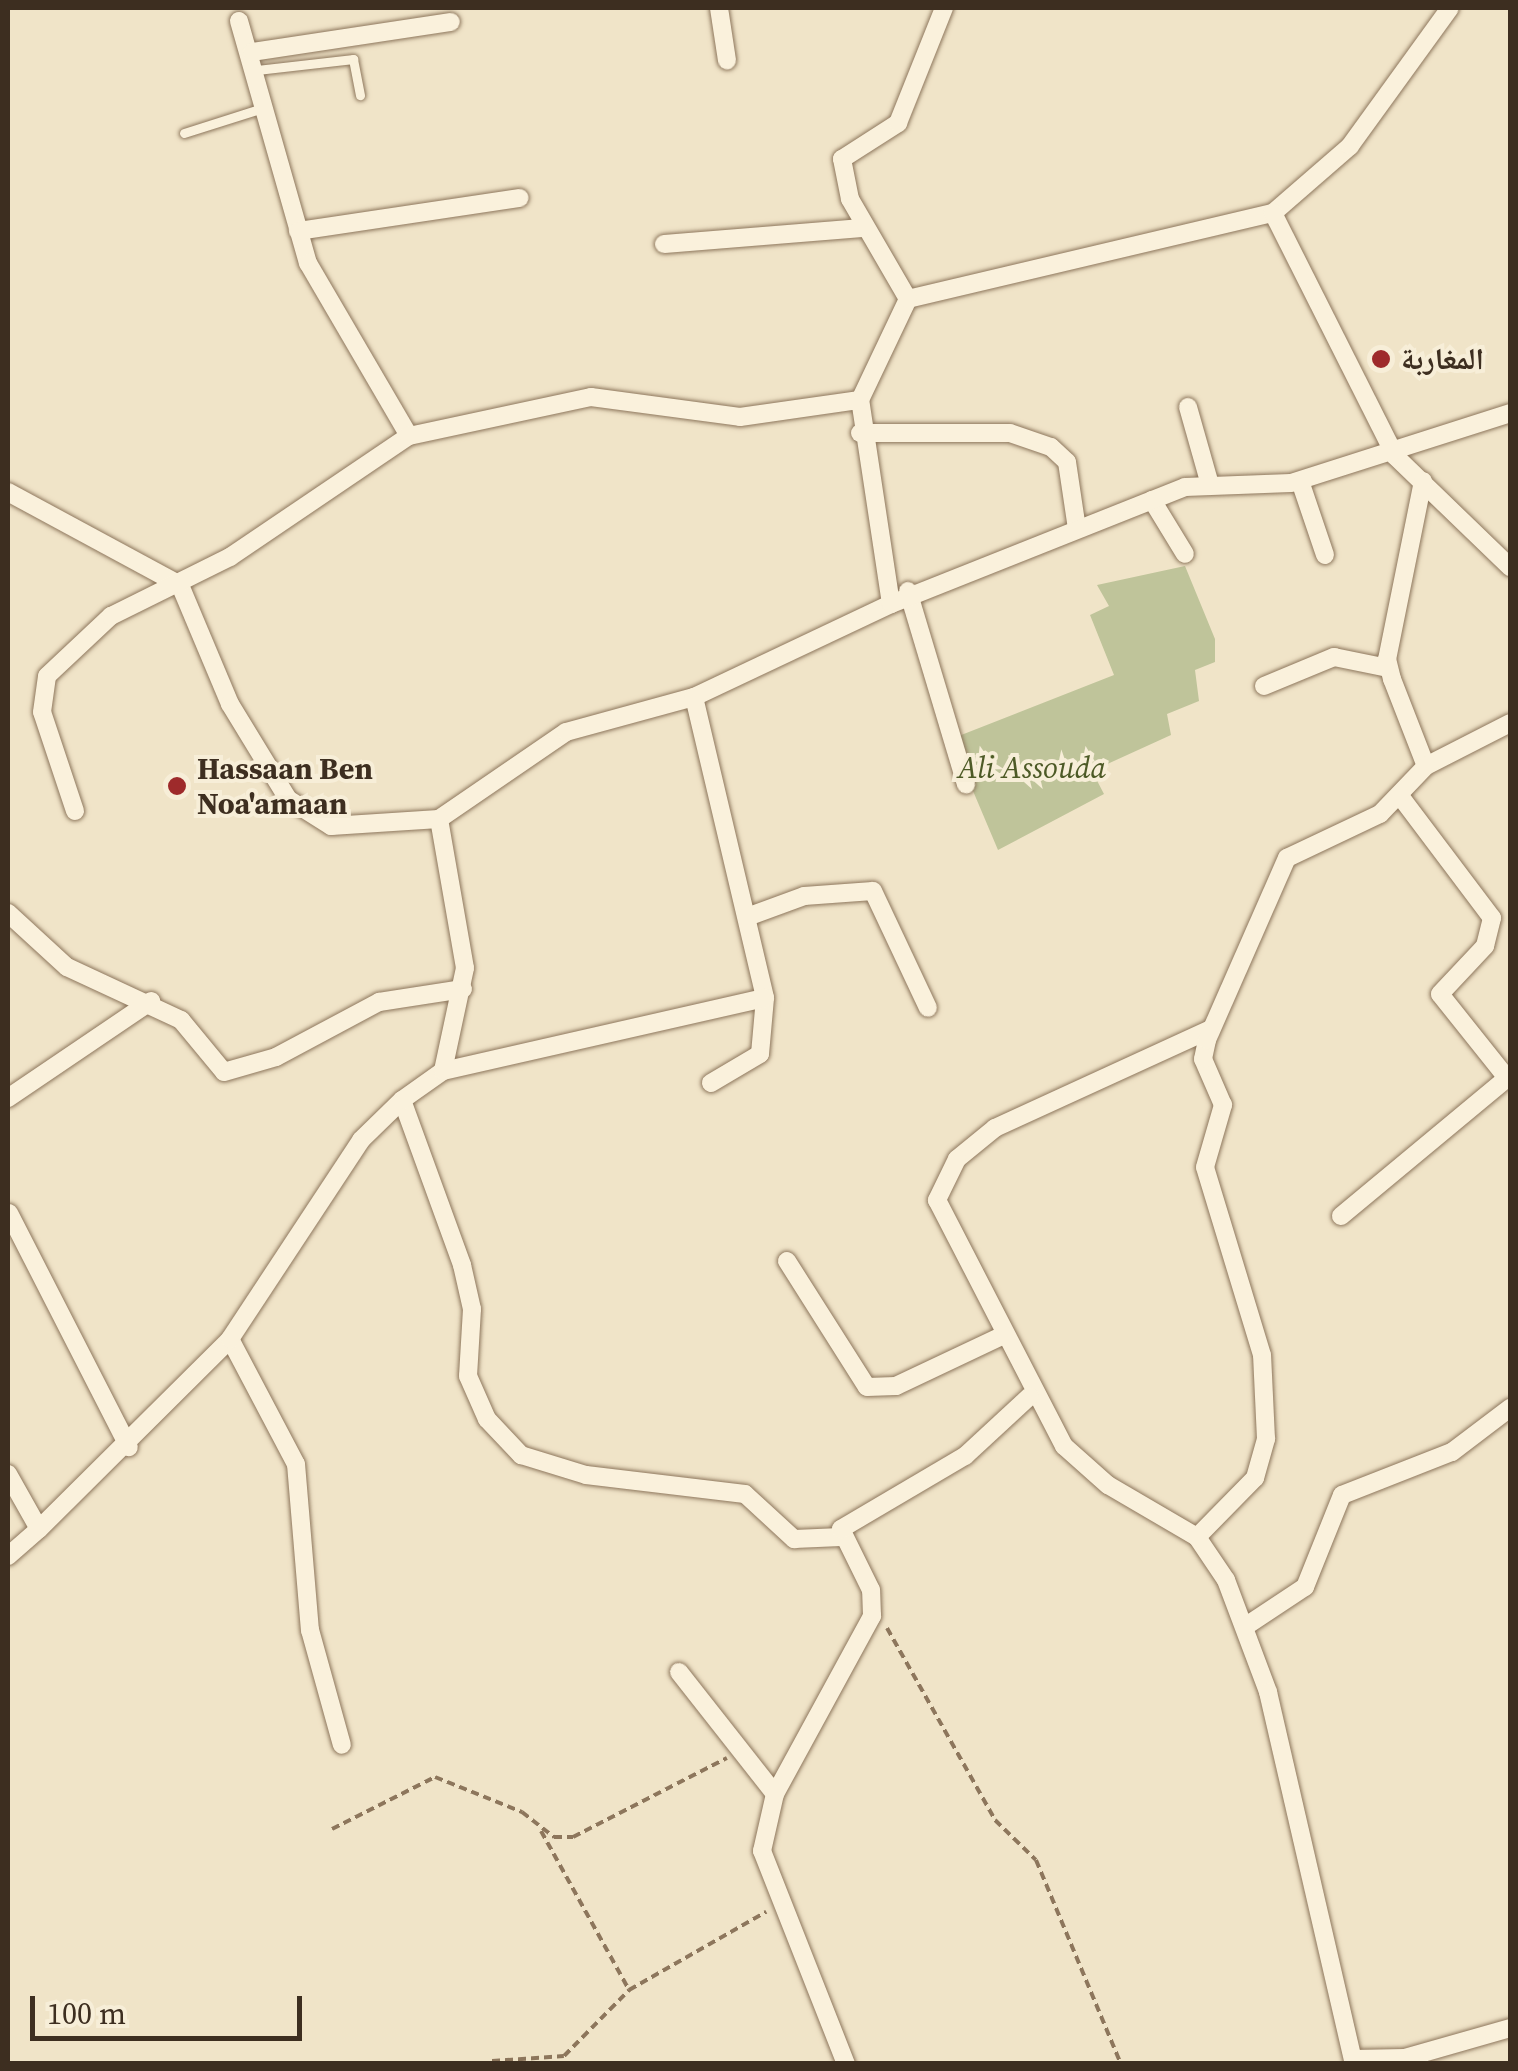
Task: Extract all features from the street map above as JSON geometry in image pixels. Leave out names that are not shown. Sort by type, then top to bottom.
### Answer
[{"type":"street","points":[[719,8],[727,60]]},
{"type":"street","points":[[908,299],[865,228],[842,159],[898,123],[944,8]]},
{"type":"street","points":[[908,299],[1273,213],[1350,146],[1450,8]]},
{"type":"street","points":[[240,21],[298,231],[332,314],[408,436]]},
{"type":"street","points":[[254,61],[451,22]]},
{"type":"street","points":[[298,231],[520,198]]},
{"type":"street","points":[[1273,213],[1395,456],[1510,567]]},
{"type":"street","points":[[664,244],[865,228]]},
{"type":"street","points":[[891,604],[860,433],[860,400],[908,299]]},
{"type":"street","points":[[75,811],[42,712],[47,676],[111,616],[180,585],[408,436],[591,398],[740,417],[860,400]]},
{"type":"street","points":[[1188,406],[1209,482]]},
{"type":"street","points":[[8,492],[180,585],[230,704],[300,810],[331,826],[438,820],[566,732],[694,697],[891,604],[908,591],[1152,500],[1209,482],[1300,481],[1395,456],[1510,413]]},
{"type":"street","points":[[860,433],[1010,433],[1050,447],[1067,462],[1077,530]]},
{"type":"street","points":[[1423,480],[1388,668],[1426,766]]},
{"type":"street","points":[[1300,481],[1325,555]]},
{"type":"street","points":[[1152,500],[1185,554]]},
{"type":"street","points":[[908,591],[966,784]]},
{"type":"street","points":[[1264,686],[1334,657],[1388,668]]},
{"type":"street","points":[[694,697],[764,998],[760,1054],[710,1083]]},
{"type":"street","points":[[1198,1537],[1255,1478],[1266,1439],[1262,1355],[1205,1166],[1222,1105],[1203,1059],[1211,1030],[1287,858],[1400,796],[1426,766],[1510,723]]},
{"type":"street","points":[[1340,1216],[1509,1080],[1440,994],[1485,946],[1492,918],[1400,796]]},
{"type":"street","points":[[438,820],[458,902],[462,989],[443,1071]]},
{"type":"street","points":[[747,917],[804,896],[873,890],[928,1008]]},
{"type":"street","points":[[8,913],[67,968],[151,1000],[224,1072],[276,1057],[379,1002],[462,989]]},
{"type":"street","points":[[8,1556],[129,1447],[230,1339],[360,1140],[402,1100],[443,1071],[764,998]]},
{"type":"street","points":[[8,1098],[151,1000]]},
{"type":"street","points":[[1211,1030],[995,1128],[949,1171],[939,1210],[1004,1334],[1030,1396],[1088,1470],[1198,1537],[1246,1626],[1354,2061],[1405,2058],[1510,2028]]},
{"type":"street","points":[[402,1100],[466,1280],[468,1376],[486,1419],[521,1455],[586,1474],[745,1494],[794,1539],[841,1538]]},
{"type":"street","points":[[10,1213],[129,1447]]},
{"type":"street","points":[[787,1261],[867,1387],[896,1386],[1004,1334]]},
{"type":"street","points":[[230,1339],[296,1464],[310,1630],[342,1745]]},
{"type":"street","points":[[841,1538],[851,1520],[981,1444],[1030,1396]]},
{"type":"street","points":[[1246,1626],[1305,1587],[1342,1495],[1452,1452],[1510,1408]]},
{"type":"street","points":[[8,1474],[39,1528]]},
{"type":"street","points":[[841,1538],[873,1608],[776,1794],[762,1851],[779,1904],[846,2064]]},
{"type":"street","points":[[679,1672],[776,1794]]},
{"type":"lane","points":[[254,61],[354,59],[360,96]]},
{"type":"lane","points":[[184,133],[266,107]]},
{"type":"path","points":[[873,1608],[995,1820],[1036,1860],[1121,2064]]},
{"type":"path","points":[[542,1830],[591,1833],[740,1750]]},
{"type":"path","points":[[332,1829],[435,1777],[522,1812],[542,1830],[629,1990]]},
{"type":"path","points":[[492,2061],[564,2056],[629,1990],[779,1904]]},
{"type":"green space","name":"Ali Assouda","points":[[1185,566],[1215,639],[1215,662],[1195,670],[1199,701],[1167,714],[1171,735],[1092,771],[1104,794],[998,850],[951,739],[1114,675],[1090,615],[1109,606],[1097,585]]},
{"type":"place","name":"المغاربة","points":[[1381,359]]},
{"type":"place","name":"Hassaan Ben Noa'amaan","points":[[177,786]]}]
